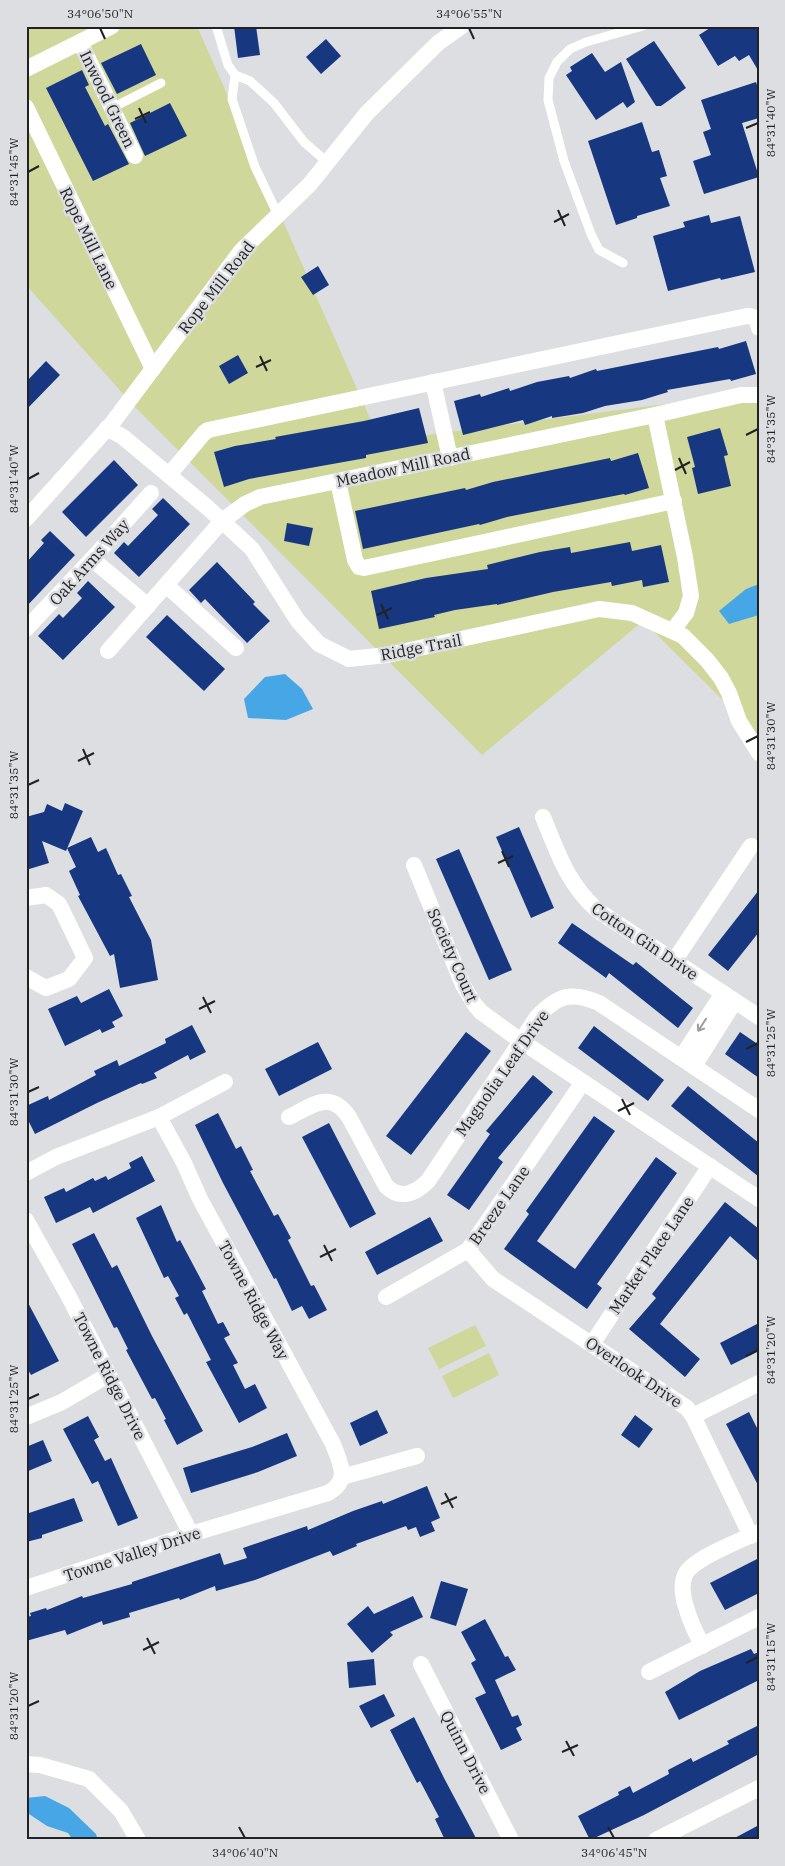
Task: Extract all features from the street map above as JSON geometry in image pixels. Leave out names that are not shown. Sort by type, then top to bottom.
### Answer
[{"type":"street","points":[[26,69],[112,26]]},
{"type":"street","name":"Rope Mill Road","points":[[26,519],[107,428],[241,251],[310,184],[367,113],[438,43],[462,26]]},
{"type":"street","name":"Inwood Green","points":[[80,42],[135,156]]},
{"type":"street","name":"Rope Mill Lane","points":[[26,107],[153,369]]},
{"type":"street","points":[[169,475],[208,430],[746,316],[753,316],[757,319],[759,328]]},
{"type":"street","points":[[433,382],[450,458]]},
{"type":"street","name":"Meadow Mill Road","points":[[108,651],[222,521],[245,504],[260,497],[655,415],[741,395],[759,395]]},
{"type":"street","points":[[655,415],[674,501],[691,596],[686,613],[673,630]]},
{"type":"street","name":"Ridge Trail","points":[[107,428],[122,437],[169,475],[252,549],[298,621],[319,644],[349,659],[387,655],[599,609],[632,613],[673,630],[694,646],[721,678],[739,721],[759,753]]},
{"type":"street","points":[[338,481],[355,560],[359,567],[364,568],[674,501]]},
{"type":"street","name":"Oak Arms Way","points":[[26,629],[92,559],[150,493]]},
{"type":"street","points":[[92,559],[148,606]]},
{"type":"street","points":[[166,584],[236,648]]},
{"type":"street","name":"Cotton Gin Drive","points":[[543,816],[570,879],[584,898],[597,910],[759,1017]]},
{"type":"street","points":[[674,960],[751,846]]},
{"type":"street","name":"Society Court","points":[[414,865],[468,995],[481,1012],[521,1041],[759,1199]]},
{"type":"street","points":[[26,898],[46,895],[59,904],[84,958],[69,979],[46,988],[26,977]]},
{"type":"street","name":"Magnolia Leaf Drive","points":[[288,1117],[327,1100],[336,1104],[343,1108],[349,1117],[386,1186],[393,1192],[409,1194],[419,1190],[428,1182],[537,1017],[546,1007],[564,997],[575,996],[585,997],[599,1003],[759,1110]]},
{"type":"street","points":[[687,1062],[729,997]]},
{"type":"street","points":[[26,1174],[56,1157],[159,1117],[225,1082]]},
{"type":"street","name":"Breeze Lane","points":[[386,1297],[468,1250],[583,1082]]},
{"type":"street","name":"Towne Ridge Way","points":[[159,1117],[184,1163],[200,1199],[333,1444],[342,1470],[342,1477]]},
{"type":"street","name":"Market Place Lane","points":[[592,1344],[710,1166]]},
{"type":"street","name":"Towne Ridge Drive","points":[[26,1220],[68,1295],[191,1534]]},
{"type":"street","name":"Overlook Drive","points":[[468,1250],[493,1279],[678,1401],[693,1416],[755,1534]]},
{"type":"street","points":[[26,1417],[62,1402],[108,1375]]},
{"type":"street","points":[[693,1416],[759,1383]]},
{"type":"street","points":[[342,1477],[417,1456]]},
{"type":"street","name":"Towne Valley Drive","points":[[26,1588],[191,1534],[328,1493],[338,1487],[342,1477]]},
{"type":"street","points":[[702,1646],[686,1610],[683,1591],[685,1574],[700,1560],[755,1534]]},
{"type":"street","points":[[649,1672],[759,1617]]},
{"type":"street","name":"Quinn Drive","points":[[422,1664],[511,1840]]},
{"type":"street","points":[[26,1764],[40,1765],[89,1779],[121,1811],[138,1840]]},
{"type":"street","points":[[656,1840],[759,1788]]},
{"type":"lane","points":[[216,26],[228,65],[235,75],[250,81],[274,103],[304,142],[327,162]]},
{"type":"lane","points":[[623,263],[599,250],[591,234],[564,161],[548,100],[548,78],[557,62],[570,49],[586,42],[643,26]]},
{"type":"lane","points":[[235,75],[232,99],[255,167],[278,215]]},
{"type":"lane","points":[[112,108],[160,83]]},
{"type":"green space","points":[[26,26],[197,26],[380,441],[759,392],[759,736],[643,621],[482,755],[134,406],[26,285]]},
{"type":"green space","points":[[475,1325],[486,1346],[439,1369],[428,1348]]},
{"type":"green space","points":[[489,1353],[499,1375],[453,1398],[442,1376]]},
{"type":"water","points":[[759,584],[759,615],[729,624],[719,611],[746,589]]},
{"type":"water","points":[[285,674],[302,689],[313,709],[286,720],[248,718],[244,699],[265,677]]},
{"type":"water","points":[[45,1796],[69,1808],[96,1834],[98,1840],[73,1840],[68,1833],[47,1826],[26,1812],[26,1798]]},
{"type":"building","points":[[234,26],[256,26],[260,55],[238,58]]},
{"type":"building","points":[[713,26],[759,26],[759,72],[749,55],[739,61],[735,56],[718,66],[699,35]]},
{"type":"building","points":[[326,39],[341,56],[321,74],[306,57]]},
{"type":"building","points":[[654,41],[686,88],[661,106],[656,106],[626,59]]},
{"type":"building","points":[[141,44],[156,75],[117,94],[101,63]]},
{"type":"building","points":[[592,53],[605,72],[621,62],[635,102],[627,108],[623,102],[596,120],[566,75],[572,71],[570,67]]},
{"type":"building","points":[[82,70],[89,85],[85,87],[105,126],[108,124],[129,164],[93,181],[46,88]]},
{"type":"building","points":[[756,82],[759,91],[759,118],[742,123],[759,177],[704,194],[693,161],[711,155],[703,132],[711,129],[701,100]]},
{"type":"building","points":[[170,103],[187,136],[145,156],[130,123]]},
{"type":"building","points":[[642,122],[652,152],[659,150],[667,176],[660,178],[670,206],[637,216],[637,218],[616,225],[588,141]]},
{"type":"building","points":[[709,215],[711,223],[740,216],[755,272],[721,280],[720,278],[668,291],[653,236],[685,227],[683,222]]},
{"type":"building","points":[[318,266],[329,285],[313,295],[301,277]]},
{"type":"building","points":[[746,341],[756,374],[731,381],[730,379],[667,390],[668,392],[642,400],[605,406],[583,413],[552,418],[552,416],[525,425],[523,420],[463,435],[454,401],[480,394],[481,397],[509,388],[510,391],[537,382],[569,376],[570,378],[596,369],[597,371],[718,347],[719,349]]},
{"type":"building","points":[[238,355],[248,373],[229,384],[219,366]]},
{"type":"building","points":[[46,361],[60,375],[26,410],[26,382]]},
{"type":"building","points":[[419,408],[428,443],[366,455],[366,458],[249,479],[224,487],[214,452],[235,446],[276,439],[275,437],[364,421]]},
{"type":"building","points":[[720,428],[728,455],[724,456],[731,486],[698,494],[692,468],[695,467],[687,437]]},
{"type":"building","points":[[638,453],[649,488],[625,495],[507,517],[480,525],[363,549],[355,511],[465,488],[466,490],[493,482],[610,458],[611,461]]},
{"type":"building","points":[[114,460],[138,485],[86,537],[62,512]]},
{"type":"building","points":[[163,498],[190,524],[139,577],[114,553],[124,542],[128,546],[158,515],[152,509]]},
{"type":"building","points":[[287,523],[313,528],[309,546],[284,541]]},
{"type":"building","points":[[50,531],[75,555],[26,607],[26,563],[44,543],[41,540]]},
{"type":"building","points":[[630,542],[632,551],[661,545],[669,582],[643,587],[642,580],[612,586],[611,582],[553,592],[497,605],[455,610],[434,615],[435,617],[379,629],[371,591],[426,578],[488,569],[487,565],[540,552],[570,547],[571,553]]},
{"type":"building","points":[[217,562],[255,602],[253,604],[270,621],[247,643],[205,599],[201,603],[189,590]]},
{"type":"building","points":[[88,581],[115,607],[63,660],[38,636],[59,614],[63,618],[82,598],[77,593]]},
{"type":"building","points":[[167,615],[225,669],[204,691],[146,637]]},
{"type":"building","points":[[65,803],[83,811],[66,851],[42,841],[49,863],[26,870],[26,817],[44,812],[47,804],[62,811]]},
{"type":"building","points":[[519,827],[554,908],[531,918],[496,837]]},
{"type":"building","points":[[91,837],[98,852],[106,848],[118,875],[121,874],[132,896],[129,897],[151,940],[158,980],[120,988],[114,954],[110,956],[78,896],[80,895],[69,871],[76,867],[67,848]]},
{"type":"building","points":[[459,849],[512,970],[489,980],[436,859]]},
{"type":"building","points":[[759,890],[759,932],[728,971],[708,955]]},
{"type":"building","points":[[572,923],[633,965],[636,962],[693,1008],[678,1028],[609,973],[606,978],[558,943]]},
{"type":"building","points":[[109,989],[123,1016],[112,1022],[115,1027],[102,1033],[100,1029],[65,1046],[48,1009],[77,996],[81,1003]]},
{"type":"building","points":[[192,1025],[206,1052],[190,1060],[188,1055],[154,1073],[157,1078],[141,1083],[97,1103],[35,1134],[26,1116],[26,1106],[48,1096],[49,1100],[96,1075],[94,1071],[117,1060],[119,1066],[166,1043],[165,1039]]},
{"type":"building","points":[[594,1026],[664,1080],[648,1101],[578,1048]]},
{"type":"building","points":[[466,1032],[491,1051],[411,1155],[386,1136]]},
{"type":"building","points":[[740,1032],[759,1045],[759,1078],[725,1054]]},
{"type":"building","points":[[318,1042],[332,1069],[279,1096],[265,1069]]},
{"type":"building","points":[[533,1075],[553,1092],[498,1158],[503,1162],[469,1210],[447,1195],[490,1134],[486,1131]]},
{"type":"building","points":[[688,1086],[759,1143],[759,1177],[671,1106]]},
{"type":"building","points":[[218,1113],[236,1149],[241,1146],[253,1170],[250,1171],[274,1216],[278,1214],[291,1238],[288,1240],[311,1286],[314,1285],[327,1310],[309,1319],[302,1306],[292,1311],[276,1278],[274,1279],[223,1183],[195,1125]]},
{"type":"building","points":[[594,1116],[615,1131],[537,1241],[575,1269],[656,1157],[677,1173],[597,1284],[602,1288],[587,1309],[504,1249],[529,1214],[526,1211]]},
{"type":"building","points":[[329,1123],[376,1214],[350,1228],[302,1137]]},
{"type":"building","points":[[142,1156],[155,1181],[93,1213],[90,1207],[56,1223],[44,1197],[64,1188],[66,1192],[93,1178],[95,1181],[106,1176],[108,1180],[131,1168],[129,1163]]},
{"type":"building","points":[[725,1202],[759,1229],[759,1262],[730,1236],[660,1324],[700,1359],[685,1377],[629,1329],[656,1298],[652,1294]]},
{"type":"building","points":[[161,1205],[177,1242],[180,1240],[206,1289],[202,1291],[218,1324],[223,1322],[230,1335],[224,1338],[238,1363],[233,1365],[245,1389],[255,1384],[267,1408],[239,1423],[206,1362],[211,1360],[187,1313],[184,1315],[175,1298],[179,1296],[168,1276],[164,1278],[136,1218]]},
{"type":"building","points":[[430,1217],[443,1241],[377,1275],[365,1252]]},
{"type":"building","points":[[94,1233],[112,1268],[117,1265],[152,1336],[203,1431],[177,1445],[164,1420],[166,1419],[155,1398],[152,1399],[126,1350],[128,1349],[117,1327],[114,1328],[72,1244]]},
{"type":"building","points":[[26,1299],[59,1361],[31,1375],[26,1366]]},
{"type":"building","points":[[759,1323],[759,1351],[731,1365],[720,1343]]},
{"type":"building","points":[[377,1410],[388,1433],[360,1446],[350,1423]]},
{"type":"building","points":[[749,1412],[759,1432],[759,1487],[726,1424]]},
{"type":"building","points":[[635,1415],[653,1429],[639,1448],[621,1435]]},
{"type":"building","points":[[88,1416],[99,1437],[94,1440],[105,1461],[111,1458],[138,1518],[118,1526],[98,1481],[92,1484],[63,1429]]},
{"type":"building","points":[[287,1433],[297,1456],[258,1472],[191,1493],[183,1468],[252,1447]]},
{"type":"building","points":[[43,1440],[52,1461],[26,1472],[26,1447]]},
{"type":"building","points":[[427,1486],[440,1518],[431,1522],[435,1531],[420,1537],[416,1527],[408,1530],[406,1526],[356,1544],[357,1546],[333,1556],[330,1551],[255,1580],[216,1591],[215,1586],[180,1600],[179,1598],[129,1613],[130,1617],[103,1625],[102,1621],[67,1635],[65,1630],[26,1641],[26,1617],[31,1616],[30,1613],[46,1608],[47,1610],[82,1596],[83,1598],[132,1584],[132,1582],[220,1553],[224,1565],[247,1558],[243,1548],[307,1526],[308,1530],[353,1511],[382,1501],[383,1504]]},
{"type":"building","points":[[74,1498],[83,1521],[42,1535],[42,1538],[26,1542],[26,1514]]},
{"type":"building","points":[[759,1558],[759,1593],[725,1610],[710,1583]]},
{"type":"building","points":[[441,1581],[468,1589],[456,1626],[430,1618]]},
{"type":"building","points":[[413,1596],[423,1617],[390,1632],[393,1635],[372,1653],[347,1624],[368,1606],[374,1614]]},
{"type":"building","points":[[485,1619],[505,1657],[508,1656],[516,1670],[495,1680],[512,1717],[518,1715],[522,1725],[516,1728],[522,1740],[501,1750],[475,1698],[486,1693],[471,1663],[476,1660],[461,1632]]},
{"type":"building","points":[[751,1649],[754,1654],[759,1652],[759,1680],[679,1720],[665,1692],[700,1671]]},
{"type":"building","points":[[374,1659],[376,1685],[349,1688],[347,1662]]},
{"type":"building","points":[[384,1694],[395,1716],[371,1728],[359,1706]]},
{"type":"building","points":[[414,1717],[477,1840],[445,1840],[435,1819],[439,1817],[420,1781],[417,1783],[390,1730]]},
{"type":"building","points":[[759,1725],[759,1754],[644,1815],[590,1840],[578,1816],[619,1795],[618,1792],[630,1786],[633,1793],[669,1774],[668,1770],[691,1758],[693,1762],[729,1744],[727,1741]]},
{"type":"building","points":[[759,1825],[759,1840],[731,1840]]}]
